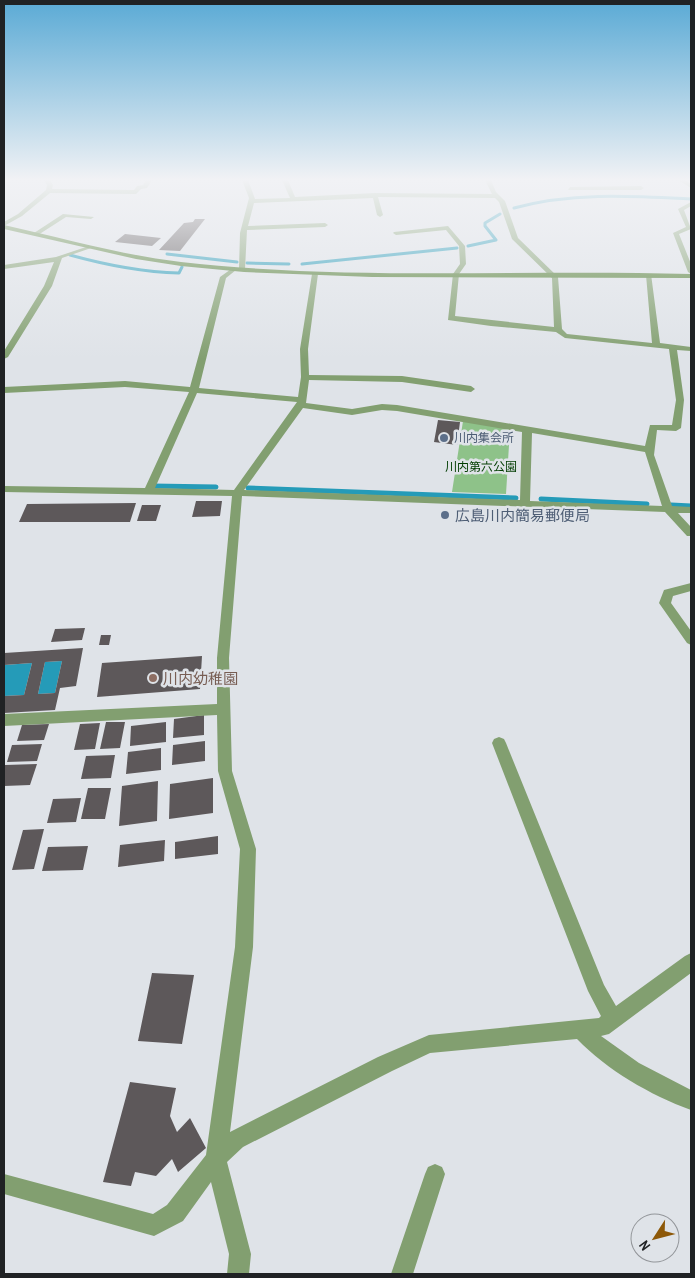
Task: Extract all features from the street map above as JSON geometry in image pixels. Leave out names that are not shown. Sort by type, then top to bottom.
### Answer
[{"type":"main road","points":[[60,240],[180,264],[315,274],[552,273],[691,276]]},
{"type":"street","points":[[149,492],[194,390],[223,277],[238,269],[242,240]]},
{"type":"street","points":[[457,240],[462,246],[463,264],[456,274],[451,318],[490,324],[558,330],[565,336],[691,349]]},
{"type":"street","points":[[516,240],[555,277],[558,330]]},
{"type":"street","points":[[679,240],[691,272]]},
{"type":"street","points":[[4,267],[58,259],[70,252],[91,247]]},
{"type":"street","points":[[4,358],[48,286],[58,259]]},
{"type":"street","points":[[238,1274],[240,1254],[216,1159],[244,947],[248,849],[225,771],[224,658],[238,493],[302,402],[305,377],[304,349],[315,274]]},
{"type":"street","points":[[649,274],[656,345]]},
{"type":"street","points":[[673,347],[680,400],[676,428],[654,426],[649,455],[668,510],[691,532]]},
{"type":"street","points":[[305,377],[402,378],[471,389]]},
{"type":"street","points":[[4,390],[125,384],[302,402],[352,412],[397,408],[650,450]]},
{"type":"street","points":[[680,400],[691,402]]},
{"type":"street","points":[[525,503],[527,430]]},
{"type":"street","points":[[4,489],[238,493],[691,510]]},
{"type":"street","points":[[691,587],[668,593],[665,603],[691,640]]},
{"type":"street","points":[[4,720],[224,709]]},
{"type":"street","points":[[499,743],[597,990],[612,1019]]},
{"type":"street","points":[[4,1184],[154,1225],[175,1212],[216,1159],[236,1140],[385,1064],[429,1044],[602,1027],[691,962]]},
{"type":"street","points":[[580,1029],[594,1045],[622,1066],[691,1100]]},
{"type":"street","points":[[402,1274],[434,1174]]},
{"type":"green space","name":"川内第六公園","points":[[463,421],[510,428],[506,494],[452,492]]},
{"type":"water","points":[[62,661],[55,693],[38,694],[45,662]]},
{"type":"water","points":[[32,663],[24,695],[4,696],[4,665]]},
{"type":"building","points":[[118,240],[159,240],[152,246],[115,242]]},
{"type":"building","points":[[169,240],[189,240],[180,251],[159,250]]},
{"type":"building","points":[[438,420],[460,422],[457,445],[434,442]]},
{"type":"building","points":[[196,501],[222,501],[220,516],[192,517]]},
{"type":"building","points":[[136,503],[130,522],[19,522],[27,504]]},
{"type":"building","points":[[142,505],[161,505],[156,521],[137,521]]},
{"type":"building","points":[[85,628],[82,640],[51,642],[55,629]]},
{"type":"building","points":[[101,635],[111,635],[109,645],[99,645]]},
{"type":"building","points":[[83,648],[76,686],[60,688],[55,710],[4,713],[4,696],[24,695],[32,663],[4,665],[4,653]],"holes":[[[62,661],[55,693],[38,694],[45,662]]]},
{"type":"building","points":[[202,656],[200,689],[97,697],[102,663]]},
{"type":"building","points":[[204,715],[204,735],[173,738],[174,719]]},
{"type":"building","points":[[106,722],[125,722],[120,748],[100,749]]},
{"type":"building","points":[[166,722],[166,742],[130,746],[131,726]]},
{"type":"building","points":[[100,723],[95,749],[74,750],[80,724]]},
{"type":"building","points":[[49,724],[44,740],[17,741],[22,725]]},
{"type":"building","points":[[205,741],[205,761],[172,765],[173,745]]},
{"type":"building","points":[[42,744],[37,761],[7,762],[12,745]]},
{"type":"building","points":[[161,748],[161,770],[126,774],[128,752]]},
{"type":"building","points":[[115,755],[111,778],[81,779],[86,756]]},
{"type":"building","points":[[37,764],[30,785],[4,786],[5,765]]},
{"type":"building","points":[[213,778],[213,813],[169,819],[170,784]]},
{"type":"building","points":[[158,781],[157,821],[119,826],[122,786]]},
{"type":"building","points":[[88,788],[111,788],[105,819],[81,819]]},
{"type":"building","points":[[81,798],[76,822],[47,823],[53,799]]},
{"type":"building","points":[[44,829],[34,869],[12,870],[23,830]]},
{"type":"building","points":[[218,836],[218,854],[175,859],[175,842]]},
{"type":"building","points":[[165,840],[164,861],[118,867],[120,845]]},
{"type":"building","points":[[88,846],[83,870],[42,871],[48,847]]},
{"type":"building","points":[[152,973],[194,975],[182,1044],[138,1041]]},
{"type":"building","points":[[130,1082],[176,1088],[170,1116],[177,1132],[190,1118],[206,1148],[178,1172],[172,1159],[156,1176],[135,1172],[131,1186],[103,1182]]},
{"type":"waterway","points":[[468,246],[496,240]]},
{"type":"waterway","points":[[302,264],[457,248]]},
{"type":"waterway","points":[[167,254],[237,262]]},
{"type":"waterway","points":[[70,255],[137,270],[179,273],[182,267]]},
{"type":"waterway","points":[[247,263],[289,264]]},
{"type":"waterway","points":[[152,486],[216,487]]},
{"type":"waterway","points":[[248,488],[516,498]]},
{"type":"waterway","points":[[541,499],[647,504]]},
{"type":"waterway","points":[[671,505],[691,506]]},
{"type":"place","name":"川内集会所","points":[[444,438]]},
{"type":"place","name":"広島川内簡易郵便局","points":[[445,515]]},
{"type":"place","name":"川内幼稚園","points":[[153,678]]}]
